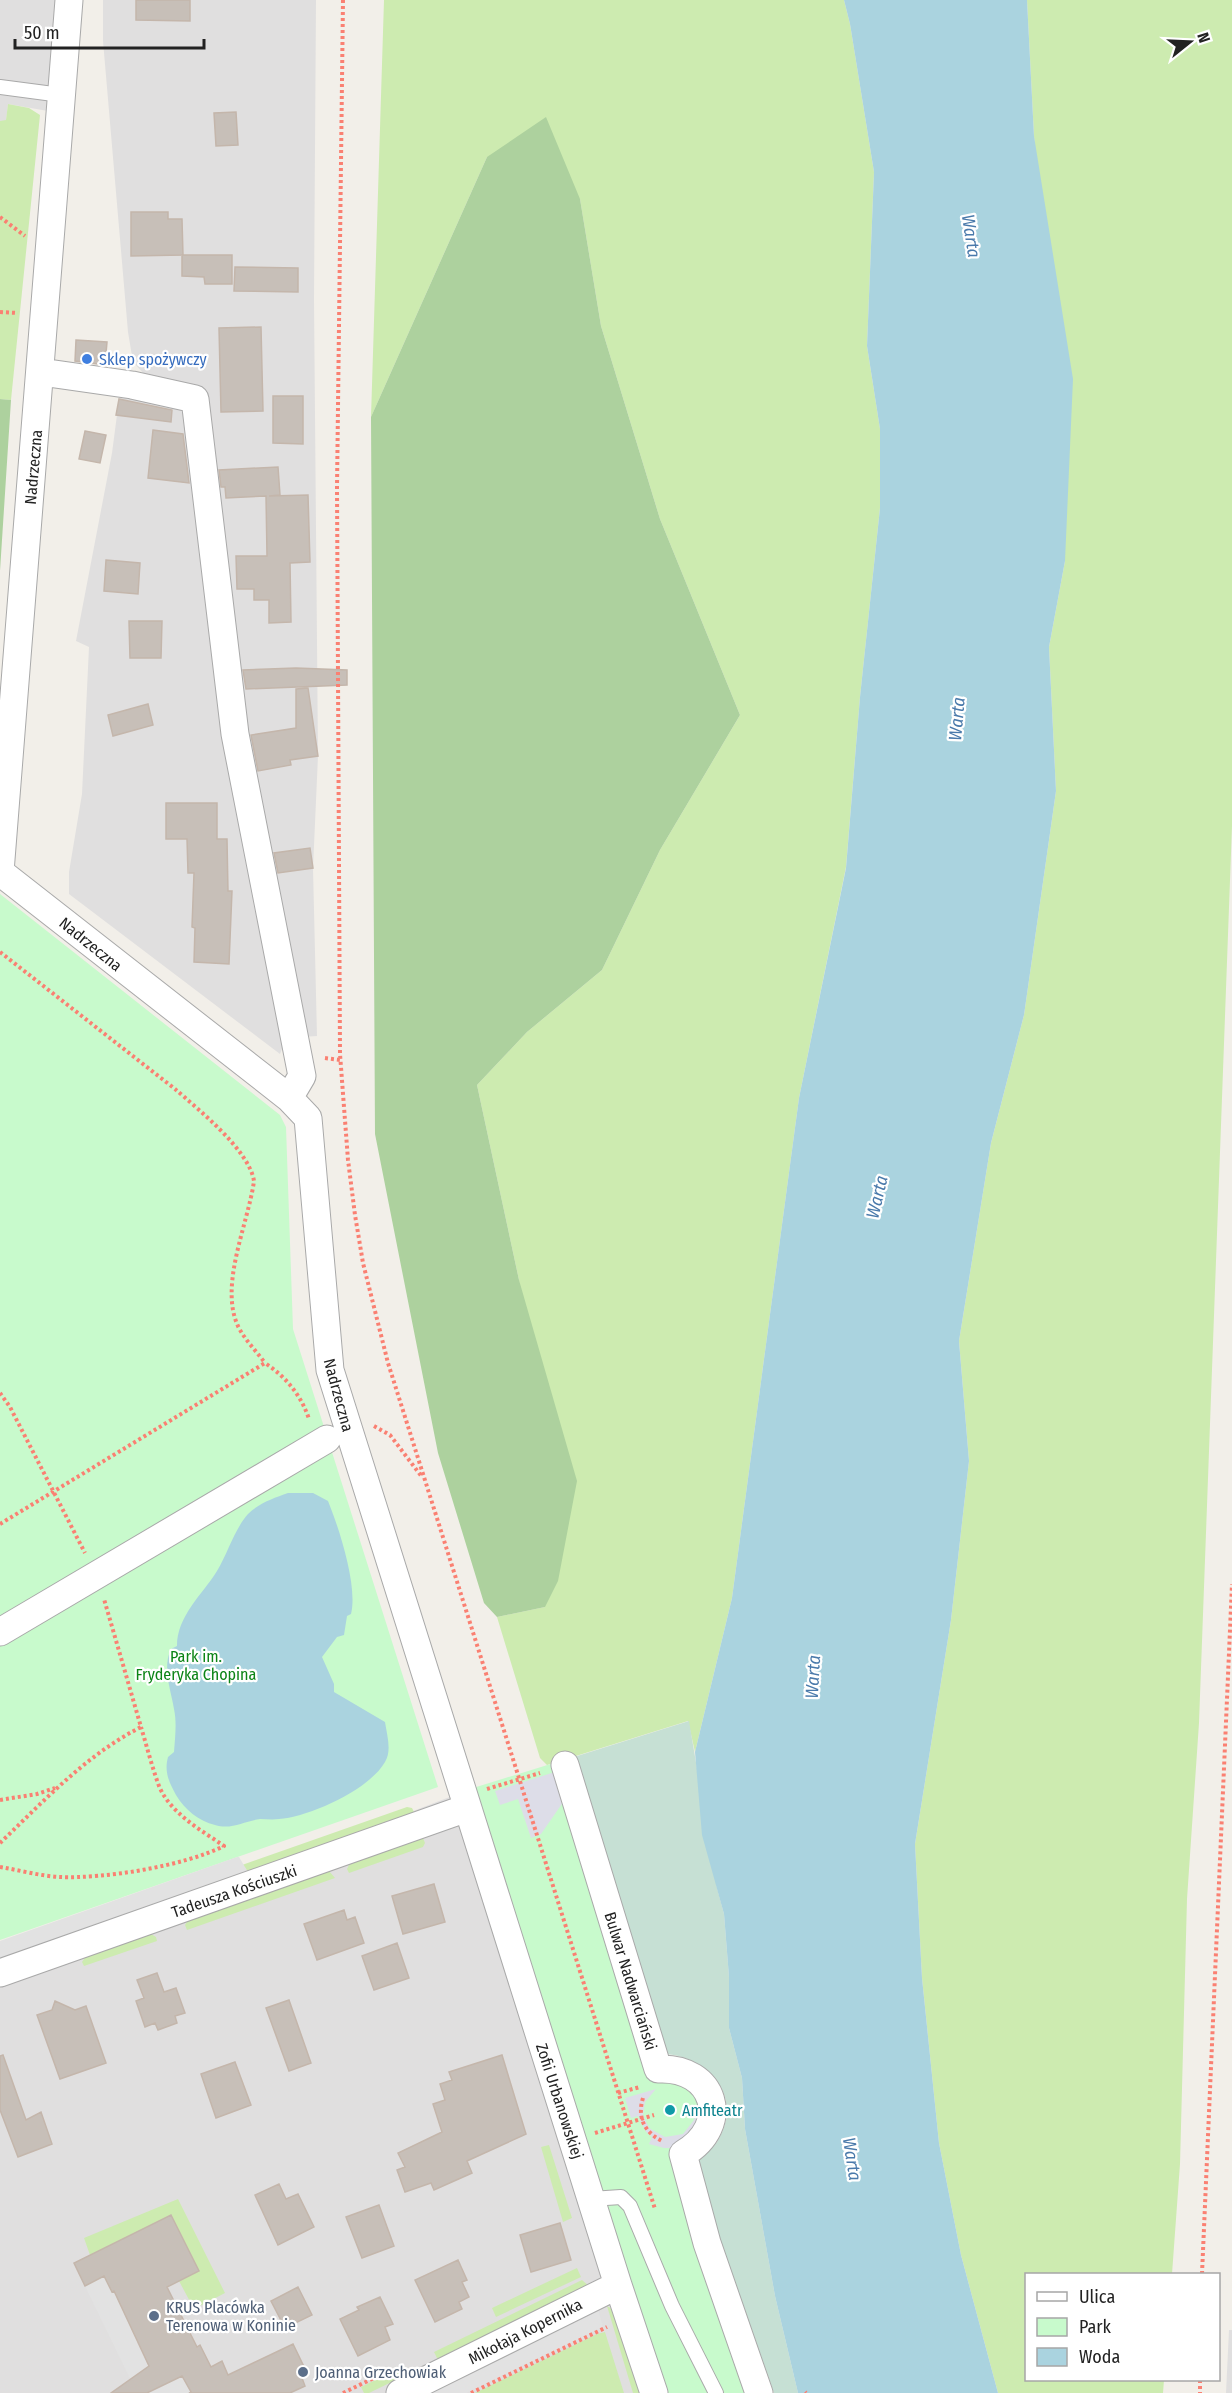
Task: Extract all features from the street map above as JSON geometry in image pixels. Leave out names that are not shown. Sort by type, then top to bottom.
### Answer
[{"type":"street","name":"Nadrzeczna","points":[[69,0],[0,872],[289,1098],[308,1118],[330,1370],[467,1808]]},
{"type":"street","points":[[40,372],[132,385],[195,399],[235,734],[302,1076],[289,1098]]},
{"type":"street","points":[[0,1632],[322,1442]]},
{"type":"street","name":"Bulwar Nadwarciański","points":[[565,1765],[658,2068],[674,2068],[687,2072],[704,2085],[711,2101],[711,2122],[706,2136],[697,2146],[682,2154],[707,2243],[759,2393]]},
{"type":"street","name":"Tadeusza Kościuszki","points":[[0,1973],[467,1808]]},
{"type":"street","name":"Zofii Urbanowskiej","points":[[467,1808],[654,2393]]},
{"type":"street","name":"Mikołaja Kopernika","points":[[400,2393],[618,2285]]},
{"type":"lane","points":[[0,87],[61,94]]},
{"type":"lane","points":[[591,2199],[621,2197],[630,2206],[672,2306],[716,2393]]},
{"type":"path","points":[[343,0],[337,488],[340,768],[338,950],[340,1054],[348,1160],[363,1263],[385,1352],[656,2214]]},
{"type":"path","points":[[0,217],[27,237]]},
{"type":"path","points":[[0,312],[20,314]]},
{"type":"path","points":[[0,952],[175,1089],[243,1154],[254,1181],[232,1284],[233,1305],[240,1329],[265,1363],[293,1387],[322,1442]]},
{"type":"path","points":[[0,1524],[265,1363]]},
{"type":"path","points":[[0,1392],[10,1407],[96,1575],[160,1787],[185,1818],[224,1846],[206,1855],[137,1870],[78,1878],[57,1877],[0,1867]]},
{"type":"path","points":[[1202,2273],[1232,1584]]},
{"type":"path","points":[[0,1843],[56,1788],[99,1753],[141,1727]]},
{"type":"path","points":[[493,1787],[537,1774]]},
{"type":"path","points":[[0,1800],[37,1794],[56,1788]]},
{"type":"path","points":[[643,2098],[639,2109],[641,2118],[652,2134],[667,2142]]},
{"type":"path","points":[[601,2131],[654,2115]]},
{"type":"path","points":[[471,2393],[607,2327]]},
{"type":"shaded area","points":[[0,0],[57,0],[48,111],[8,104],[6,121],[0,121]]},
{"type":"shaded area","points":[[103,0],[316,0],[314,300],[318,756],[313,868],[317,1036],[286,1038],[280,1054],[69,894],[69,872],[82,794],[89,647],[76,641],[112,453],[120,392],[145,375],[133,362],[128,332],[103,41]]},
{"type":"shaded area","points":[[558,1771],[566,1798],[541,1834],[531,1838],[518,1799],[500,1805],[495,1791]]},
{"type":"shaded area","points":[[473,1788],[666,2393],[0,2393],[0,1970]]},
{"type":"shaded area","points":[[237,1857],[248,1872],[0,1962],[0,1941]]},
{"type":"shaded area","points":[[656,2089],[645,2102],[643,2115],[649,2128],[665,2137],[683,2134],[694,2120],[695,2107],[705,2103],[706,2118],[675,2148],[649,2144],[652,2137],[646,2132],[638,2116],[631,2118],[625,2098]]},
{"type":"shaded area","points":[[104,2276],[112,2292],[116,2290],[141,2341],[137,2343],[150,2370],[154,2390],[182,2376],[191,2393],[137,2393],[85,2286]]},
{"type":"shaded area","points":[[595,2308],[599,2312],[603,2327],[571,2343],[466,2393],[423,2393]]},
{"type":"shaded area","points":[[1229,2330],[1232,2330],[1232,2393],[1226,2393]]},
{"type":"green space","points":[[384,0],[844,0],[850,24],[874,172],[867,346],[880,429],[880,508],[860,697],[846,867],[799,1098],[732,1598],[695,1752],[688,1721],[547,1765],[540,1758],[497,1617],[545,1607],[519,1280],[477,1085],[527,1032],[602,970],[660,850],[740,715],[660,519],[601,326],[580,199],[487,157],[371,417]]},
{"type":"green space","points":[[1027,0],[1232,0],[1232,826],[1199,1723],[1187,1899],[1180,2164],[1172,2273],[1025,2273],[1025,2381],[1164,2381],[1163,2393],[998,2393],[961,2255],[939,2143],[922,1978],[915,1844],[951,1620],[969,1461],[959,1341],[991,1143],[1024,1015],[1056,791],[1049,647],[1065,561],[1034,136]]},
{"type":"green space","points":[[8,104],[29,108],[40,115],[11,400],[0,399],[0,121],[6,120]]},
{"type":"green space","points":[[546,117],[580,199],[601,326],[660,519],[740,715],[660,850],[602,970],[527,1032],[477,1085],[519,1280],[577,1481],[558,1581],[545,1607],[497,1617],[484,1603],[438,1453],[375,1134],[371,417],[487,157]]},
{"type":"green space","points":[[0,399],[11,400],[0,571]]},
{"type":"green space","name":"Park im. Fryderyka Chopina","points":[[0,894],[280,1115],[286,1127],[293,1329],[438,1787],[0,1940]]},
{"type":"green space","points":[[689,1721],[717,1888],[724,1914],[729,1977],[729,2028],[742,2078],[745,2129],[775,2296],[798,2393],[774,2393],[719,2236],[698,2162],[715,2145],[724,2126],[727,2111],[725,2096],[719,2083],[697,2063],[683,2057],[666,2054],[574,1757]]},
{"type":"green space","points":[[570,1758],[663,2059],[709,2076],[692,2158],[770,2393],[666,2393],[473,1788]]},
{"type":"green space","points":[[407,1807],[412,1808],[416,1816],[248,1872],[242,1865]]},
{"type":"green space","points":[[423,1838],[425,1843],[423,1847],[349,1873],[347,1869],[350,1863]]},
{"type":"green space","points":[[329,1871],[335,1878],[187,1930],[185,1925],[188,1920]]},
{"type":"green space","points":[[151,1934],[156,1937],[157,1941],[84,1966],[82,1962],[86,1956]]},
{"type":"green space","points":[[549,2145],[572,2218],[563,2222],[541,2147]]},
{"type":"green space","points":[[178,2199],[225,2293],[194,2309],[179,2281],[199,2271],[171,2215],[90,2255],[84,2238]]},
{"type":"green space","points":[[577,2268],[581,2277],[496,2317],[492,2308]]},
{"type":"green space","points":[[582,2280],[590,2287],[438,2360],[434,2352]]},
{"type":"green space","points":[[607,2306],[614,2310],[641,2393],[633,2393]]},
{"type":"green space","points":[[605,2332],[624,2393],[475,2393],[597,2334]]},
{"type":"green space","points":[[404,2366],[408,2374],[369,2393],[364,2393],[361,2387]]},
{"type":"water","name":"Warta","points":[[844,0],[1027,0],[1034,136],[1073,379],[1065,561],[1049,647],[1056,791],[1024,1015],[991,1143],[959,1341],[969,1461],[951,1620],[915,1844],[922,1978],[939,2143],[961,2255],[998,2393],[798,2393],[775,2296],[745,2129],[742,2078],[729,2028],[729,1977],[724,1914],[702,1835],[695,1752],[732,1598],[799,1098],[846,868],[860,697],[880,508],[880,429],[867,346],[874,172]]},
{"type":"water","points":[[288,1493],[313,1493],[328,1501],[350,1573],[352,1602],[351,1614],[347,1616],[344,1635],[337,1637],[322,1657],[334,1684],[334,1692],[385,1722],[388,1743],[387,1758],[366,1782],[322,1807],[292,1817],[260,1819],[238,1825],[215,1825],[203,1821],[188,1810],[176,1795],[168,1777],[167,1762],[168,1757],[174,1752],[176,1725],[168,1679],[168,1656],[171,1649],[177,1646],[178,1635],[186,1615],[217,1571],[243,1520],[267,1501]]},
{"type":"building","points":[[136,0],[190,0],[190,21],[136,20]]},
{"type":"building","points":[[236,112],[238,145],[216,146],[214,113]]},
{"type":"building","points":[[131,212],[168,212],[168,219],[182,219],[183,255],[131,256]]},
{"type":"building","points":[[182,255],[232,255],[232,284],[205,284],[204,277],[182,276]]},
{"type":"building","points":[[235,267],[298,268],[298,292],[234,291]]},
{"type":"building","points":[[261,327],[263,411],[221,412],[219,328]]},
{"type":"building","name":"Sklep spożywczy","points":[[76,340],[107,342],[105,365],[75,361]]},
{"type":"building","points":[[273,396],[303,396],[303,444],[273,443]]},
{"type":"building","points":[[119,399],[172,410],[171,422],[116,415]]},
{"type":"building","points":[[153,430],[183,434],[189,483],[148,478]]},
{"type":"building","points":[[85,431],[106,435],[100,463],[79,459]]},
{"type":"building","points":[[278,467],[280,495],[269,496],[308,495],[310,562],[290,563],[291,622],[269,623],[269,600],[254,600],[254,589],[237,589],[236,556],[267,556],[266,496],[226,498],[225,487],[221,487],[219,470]]},
{"type":"building","points":[[106,560],[140,563],[138,594],[104,591]]},
{"type":"building","points":[[129,621],[162,621],[161,658],[130,658]]},
{"type":"building","points":[[296,668],[347,670],[347,685],[246,689],[243,670]]},
{"type":"building","points":[[308,688],[318,756],[290,760],[291,765],[258,771],[251,735],[296,728],[296,689]]},
{"type":"building","points":[[148,704],[153,725],[113,736],[108,715]]},
{"type":"building","points":[[166,803],[217,803],[217,839],[227,839],[228,891],[232,891],[229,964],[194,962],[195,928],[192,927],[194,873],[188,873],[187,839],[166,839]]},
{"type":"building","points":[[310,848],[313,868],[278,873],[274,853]]},
{"type":"building","points":[[434,1884],[445,1922],[403,1934],[392,1896]]},
{"type":"building","points":[[344,1910],[347,1920],[355,1917],[364,1943],[317,1960],[304,1924]]},
{"type":"building","points":[[397,1943],[409,1978],[374,1990],[362,1956]]},
{"type":"building","points":[[157,1973],[164,1992],[176,1988],[185,2013],[175,2016],[177,2023],[158,2030],[155,2023],[145,2027],[136,2001],[144,1998],[137,1980]]},
{"type":"building","points":[[289,2000],[311,2063],[289,2071],[266,2008]]},
{"type":"building","points":[[55,2001],[75,2010],[86,2006],[106,2063],[60,2079],[37,2015],[52,2010]]},
{"type":"building","points":[[3,2055],[26,2120],[41,2112],[52,2144],[18,2157],[0,2110],[0,2056]]},
{"type":"building","points":[[502,2055],[526,2134],[467,2161],[472,2173],[434,2190],[431,2183],[405,2192],[397,2170],[405,2167],[398,2153],[442,2132],[433,2104],[445,2100],[440,2084],[452,2080],[449,2072]]},
{"type":"building","points":[[235,2062],[251,2105],[216,2118],[201,2074]]},
{"type":"building","points":[[279,2184],[286,2199],[298,2194],[314,2227],[278,2245],[255,2195]]},
{"type":"building","points":[[379,2205],[394,2246],[362,2258],[346,2217]]},
{"type":"building","points":[[171,2215],[199,2271],[167,2287],[197,2347],[200,2345],[211,2367],[222,2361],[228,2375],[293,2344],[308,2375],[302,2378],[305,2386],[290,2393],[189,2393],[191,2392],[182,2376],[147,2393],[111,2393],[149,2366],[114,2291],[112,2292],[104,2276],[85,2286],[74,2263]]},
{"type":"building","points":[[560,2223],[571,2260],[531,2272],[520,2235]]},
{"type":"building","points":[[458,2260],[467,2280],[462,2282],[469,2297],[459,2302],[462,2309],[435,2322],[415,2280]]},
{"type":"building","points":[[298,2287],[312,2315],[285,2328],[271,2301]]},
{"type":"building","points":[[380,2297],[393,2324],[385,2327],[390,2340],[358,2356],[340,2319],[359,2310],[357,2307]]},
{"type":"place","name":"Sklep spożywczy","points":[[87,359]]},
{"type":"place","name":"Amfiteatr","points":[[670,2110]]},
{"type":"place","name":"KRUS Placówka Terenowa w Koninie","points":[[154,2316]]},
{"type":"place","name":"Joanna Grzechowiak","points":[[303,2372]]}]
